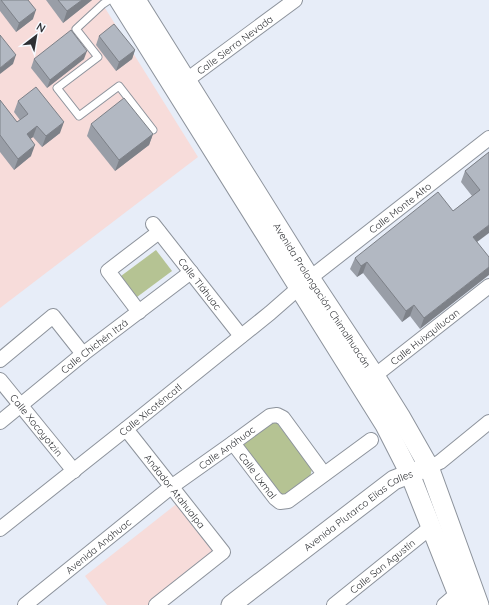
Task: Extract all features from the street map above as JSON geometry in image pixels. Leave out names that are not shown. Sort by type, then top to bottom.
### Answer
[{"type":"street","name":"Avenida Prolongación Chimalhuacán","points":[[119,0],[181,85]]},
{"type":"street","name":"Avenida Prolongación Chimalhuacán","points":[[136,0],[181,85],[304,282],[368,381],[400,416],[429,467],[479,605]]},
{"type":"street","name":"Calle Sierra Nevada","points":[[181,85],[295,0]]},
{"type":"street","name":"Calle Monte Alto","points":[[304,282],[489,138]]},
{"type":"street","name":"Calle Tláhuac","points":[[139,312],[108,271],[156,228],[241,336]]},
{"type":"street","name":"Calle Chichén Itzá","points":[[0,422],[83,354],[191,272]]},
{"type":"street","name":"Calle Xicoténcatl","points":[[0,529],[270,313],[304,282]]},
{"type":"street","name":"Calle Huixquilucan","points":[[368,381],[489,286]]},
{"type":"street","points":[[0,360],[53,316],[83,354]]},
{"type":"street","name":"Calle Xocoyotzin","points":[[0,380],[74,471]]},
{"type":"street","name":"Avenida Prolongación Chimalhuacán","points":[[368,381],[385,426],[410,474],[431,527],[455,601]]},
{"type":"street","name":"Calle Anáhuac","points":[[171,487],[270,416],[277,415],[283,418],[324,474]]},
{"type":"street","name":"Avenida Plutarco Elías Calles","points":[[230,605],[394,480],[440,462],[489,422]]},
{"type":"street","name":"Andador Atahualpa","points":[[126,429],[223,552],[156,605]]},
{"type":"street","name":"Calle Uxmal","points":[[234,443],[275,498],[280,502],[288,501],[371,440]]},
{"type":"street","name":"Avenida Anáhuac","points":[[25,605],[171,487]]},
{"type":"street","name":"Calle San Agustín","points":[[334,605],[431,527]]},
{"type":"lane","points":[[109,0],[76,29],[98,57],[57,88],[79,116],[119,86],[152,130]]},
{"type":"shaded area","points":[[0,0],[100,0],[198,157],[0,308]]},
{"type":"shaded area","points":[[179,502],[220,553],[153,605],[107,605],[85,576]]},
{"type":"green space","points":[[156,250],[172,271],[137,297],[121,276]]},
{"type":"green space","points":[[272,422],[277,423],[312,469],[310,477],[285,497],[276,497],[242,444]]},
{"type":"building","points":[[1,0],[28,0],[36,10],[19,23]]},
{"type":"building","points":[[58,0],[82,0],[67,11]]},
{"type":"building","points":[[114,24],[135,50],[119,62],[99,36]]},
{"type":"building","points":[[71,30],[87,51],[50,80],[34,59]]},
{"type":"building","points":[[0,35],[16,55],[0,68]]},
{"type":"building","points":[[36,87],[64,122],[46,136],[37,126],[27,134],[35,145],[18,159],[0,135],[0,100],[17,122],[28,114],[18,101]]},
{"type":"building","points":[[124,98],[153,134],[119,160],[91,124]]},
{"type":"building","points":[[489,152],[489,225],[473,237],[489,257],[489,267],[424,318],[414,305],[406,311],[367,262],[361,266],[355,258],[438,192],[453,211],[480,190],[465,171]]}]
